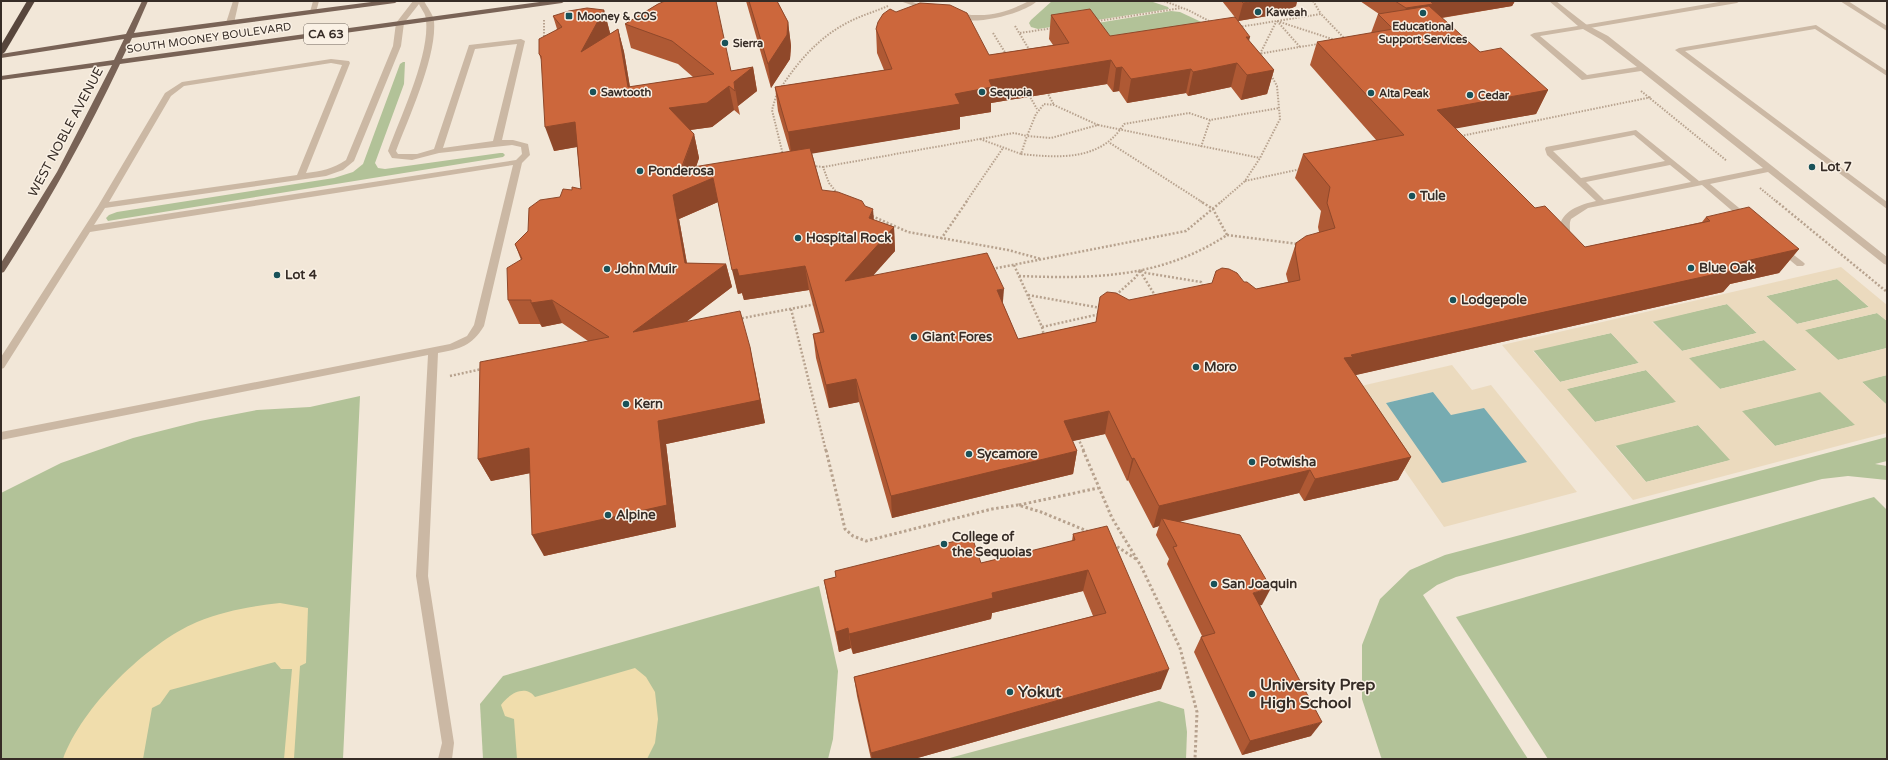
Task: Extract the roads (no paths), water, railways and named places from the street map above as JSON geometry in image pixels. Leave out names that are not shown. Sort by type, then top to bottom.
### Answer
[{"type":"highway","points":[[1,52],[31,1]]},
{"type":"main road","name":"WEST NOBLE AVENUE","points":[[1,270],[27,231],[74,151],[118,62],[145,1]]},
{"type":"main road","name":"SOUTH MOONEY BOULEVARD","points":[[1,56],[129,36],[395,1]]},
{"type":"main road","name":"SOUTH MOONEY BOULEVARD","points":[[1,78],[562,1]]},
{"type":"street","points":[[230,23],[236,1]]},
{"type":"street","points":[[313,12],[316,1]]},
{"type":"street","points":[[102,206],[326,173],[340,168],[350,161],[397,46],[400,24],[416,1]]},
{"type":"street","points":[[88,229],[518,162],[526,155],[525,146],[513,142],[438,151],[424,156],[408,158],[395,156],[392,151],[418,79],[428,42],[430,19],[421,1]]},
{"type":"street","points":[[903,1],[934,11]]},
{"type":"street","points":[[951,15],[981,18],[999,16],[1016,12],[1034,1]]},
{"type":"street","points":[[1552,1],[1584,27],[1605,38],[1887,262]]},
{"type":"street","points":[[1643,68],[1585,78],[1534,35],[1737,1]]},
{"type":"street","points":[[1843,1],[1887,29]]},
{"type":"street","points":[[1887,74],[1816,27],[1679,50],[1887,206]]},
{"type":"street","points":[[438,151],[472,47],[521,41],[497,143]]},
{"type":"street","points":[[1,365],[88,229],[168,95],[182,84],[331,61],[346,64],[300,177]]},
{"type":"street","points":[[1603,203],[1550,153],[1549,149],[1635,132],[1752,223]]},
{"type":"street","points":[[1,436],[433,351],[452,347],[470,339],[479,326],[518,162]]},
{"type":"street","points":[[1580,181],[1672,162]]},
{"type":"street","points":[[1569,244],[1564,227],[1571,213],[1586,206],[1770,169]]},
{"type":"street","points":[[1776,244],[1800,264]]},
{"type":"street","points":[[433,351],[422,576],[448,743],[445,759]]},
{"type":"water","points":[[1433,392],[1451,415],[1484,408],[1527,462],[1442,483],[1386,403]]},
{"type":"place","name":"Kaweah","points":[[1258,12]]},
{"type":"place","name":"Educational Support Services","points":[[1423,13]]},
{"type":"place","name":"Mooney & COS","points":[[569,16]]},
{"type":"place","name":"Sierra","points":[[725,43]]},
{"type":"place","name":"Sawtooth","points":[[593,92]]},
{"type":"place","name":"Sequoia","points":[[982,92]]},
{"type":"place","name":"Alta Peak","points":[[1371,93]]},
{"type":"place","name":"Cedar","points":[[1470,95]]},
{"type":"place","name":"Lot 7","points":[[1812,167]]},
{"type":"place","name":"Ponderosa","points":[[640,171]]},
{"type":"place","name":"Tule","points":[[1412,196]]},
{"type":"place","name":"Hospital Rock","points":[[798,238]]},
{"type":"place","name":"Blue Oak","points":[[1691,268]]},
{"type":"place","name":"John Muir","points":[[607,269]]},
{"type":"place","name":"Lot 4","points":[[277,275]]},
{"type":"place","name":"Lodgepole","points":[[1453,300]]},
{"type":"place","name":"Giant Fores","points":[[914,337]]},
{"type":"place","name":"Moro","points":[[1196,367]]},
{"type":"place","name":"Kern","points":[[626,404]]},
{"type":"place","name":"Sycamore","points":[[969,454]]},
{"type":"place","name":"Potwisha","points":[[1252,462]]},
{"type":"place","name":"Alpine","points":[[608,515]]},
{"type":"place","name":"College of the Sequoias","points":[[944,544]]},
{"type":"place","name":"San Joaquin","points":[[1214,584]]},
{"type":"place","name":"Yokut","points":[[1010,692]]},
{"type":"place","name":"University Prep High School","points":[[1252,694]]}]
